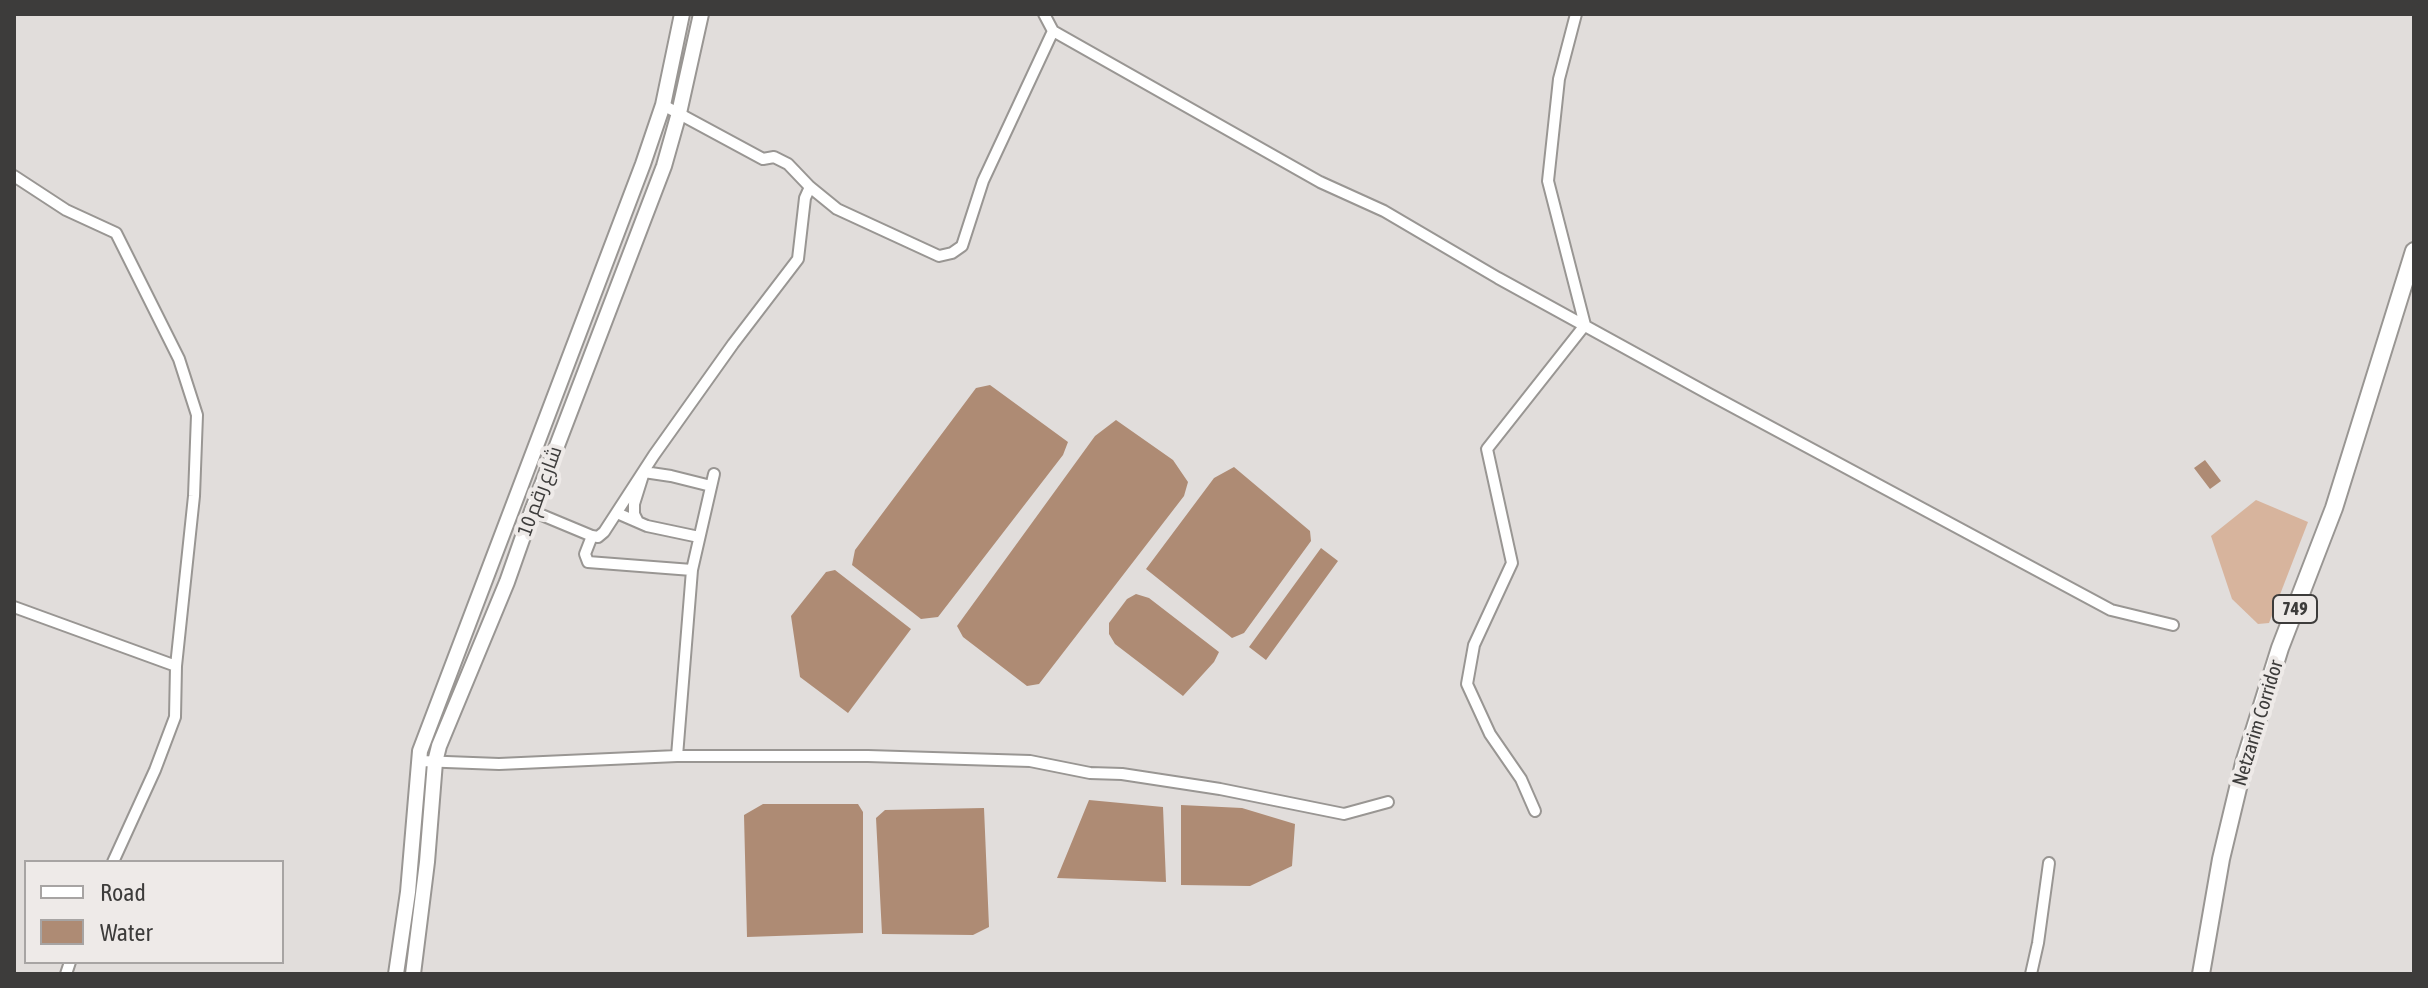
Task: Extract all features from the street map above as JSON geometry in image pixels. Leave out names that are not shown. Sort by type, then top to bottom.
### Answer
[{"type":"main road","name":"شارع رقم 10","points":[[413,974],[427,862],[427,762],[420,751],[643,164],[663,105],[682,14]]},
{"type":"main road","name":"شارع رقم 10","points":[[396,974],[427,762],[439,746],[507,582],[664,166],[701,14]]},
{"type":"main road","name":"Netzarim Corridor","points":[[2201,974],[2221,859],[2244,763],[2280,648],[2334,508],[2414,251]]},
{"type":"street","points":[[1044,14],[1053,31],[1320,182],[1384,211],[1498,278],[1722,401],[2111,610],[2173,625]]},
{"type":"street","points":[[1576,14],[1559,79],[1548,181],[1585,325]]},
{"type":"street","points":[[663,105],[763,159],[774,157],[788,164],[837,209],[939,256],[952,253],[962,246],[983,181],[1053,31]]},
{"type":"street","points":[[14,176],[66,210],[116,233],[179,359],[197,415],[194,496],[176,666],[175,717],[155,770],[114,860]]},
{"type":"street","points":[[532,511],[592,536],[601,536],[733,344],[798,259],[805,198],[810,187]]},
{"type":"street","points":[[1535,811],[1521,779],[1490,734],[1467,684],[1474,645],[1512,563],[1487,449],[1585,325]]},
{"type":"street","points":[[644,472],[711,486]]},
{"type":"street","points":[[638,522],[634,504],[644,472]]},
{"type":"street","points":[[677,756],[692,570],[714,474]]},
{"type":"street","points":[[617,513],[647,526],[699,537]]},
{"type":"street","points":[[592,536],[585,554],[588,562],[692,570]]},
{"type":"street","points":[[14,607],[176,666]]},
{"type":"street","points":[[427,762],[499,764],[677,756],[868,756],[1030,761],[1090,773],[1122,774],[1220,789],[1344,814],[1388,802]]},
{"type":"street","points":[[2031,974],[2049,863]]},
{"type":"shaded area","points":[[2256,500],[2308,522],[2269,623],[2258,624],[2232,599],[2211,536]]},
{"type":"water","points":[[990,385],[1068,442],[1063,455],[938,617],[921,619],[852,565],[855,550],[976,388]]},
{"type":"water","points":[[1116,420],[1173,460],[1188,482],[1184,496],[1039,684],[1027,686],[963,637],[957,626],[1095,436]]},
{"type":"water","points":[[2205,460],[2221,481],[2210,489],[2194,468]]},
{"type":"water","points":[[1234,467],[1310,531],[1311,541],[1244,633],[1232,638],[1146,569],[1214,478]]},
{"type":"water","points":[[1321,548],[1338,561],[1266,660],[1249,647]]},
{"type":"water","points":[[835,570],[911,629],[848,713],[800,677],[791,616],[826,572]]},
{"type":"water","points":[[1136,594],[1149,598],[1219,652],[1214,662],[1183,696],[1115,644],[1109,634],[1109,623],[1127,599]]},
{"type":"water","points":[[1089,800],[1163,807],[1166,882],[1057,878]]},
{"type":"water","points":[[763,804],[858,804],[863,812],[863,933],[747,937],[744,815]]},
{"type":"water","points":[[1181,805],[1242,808],[1295,824],[1292,866],[1250,886],[1181,885]]},
{"type":"water","points":[[984,808],[989,927],[973,935],[882,934],[876,818],[885,810]]}]
